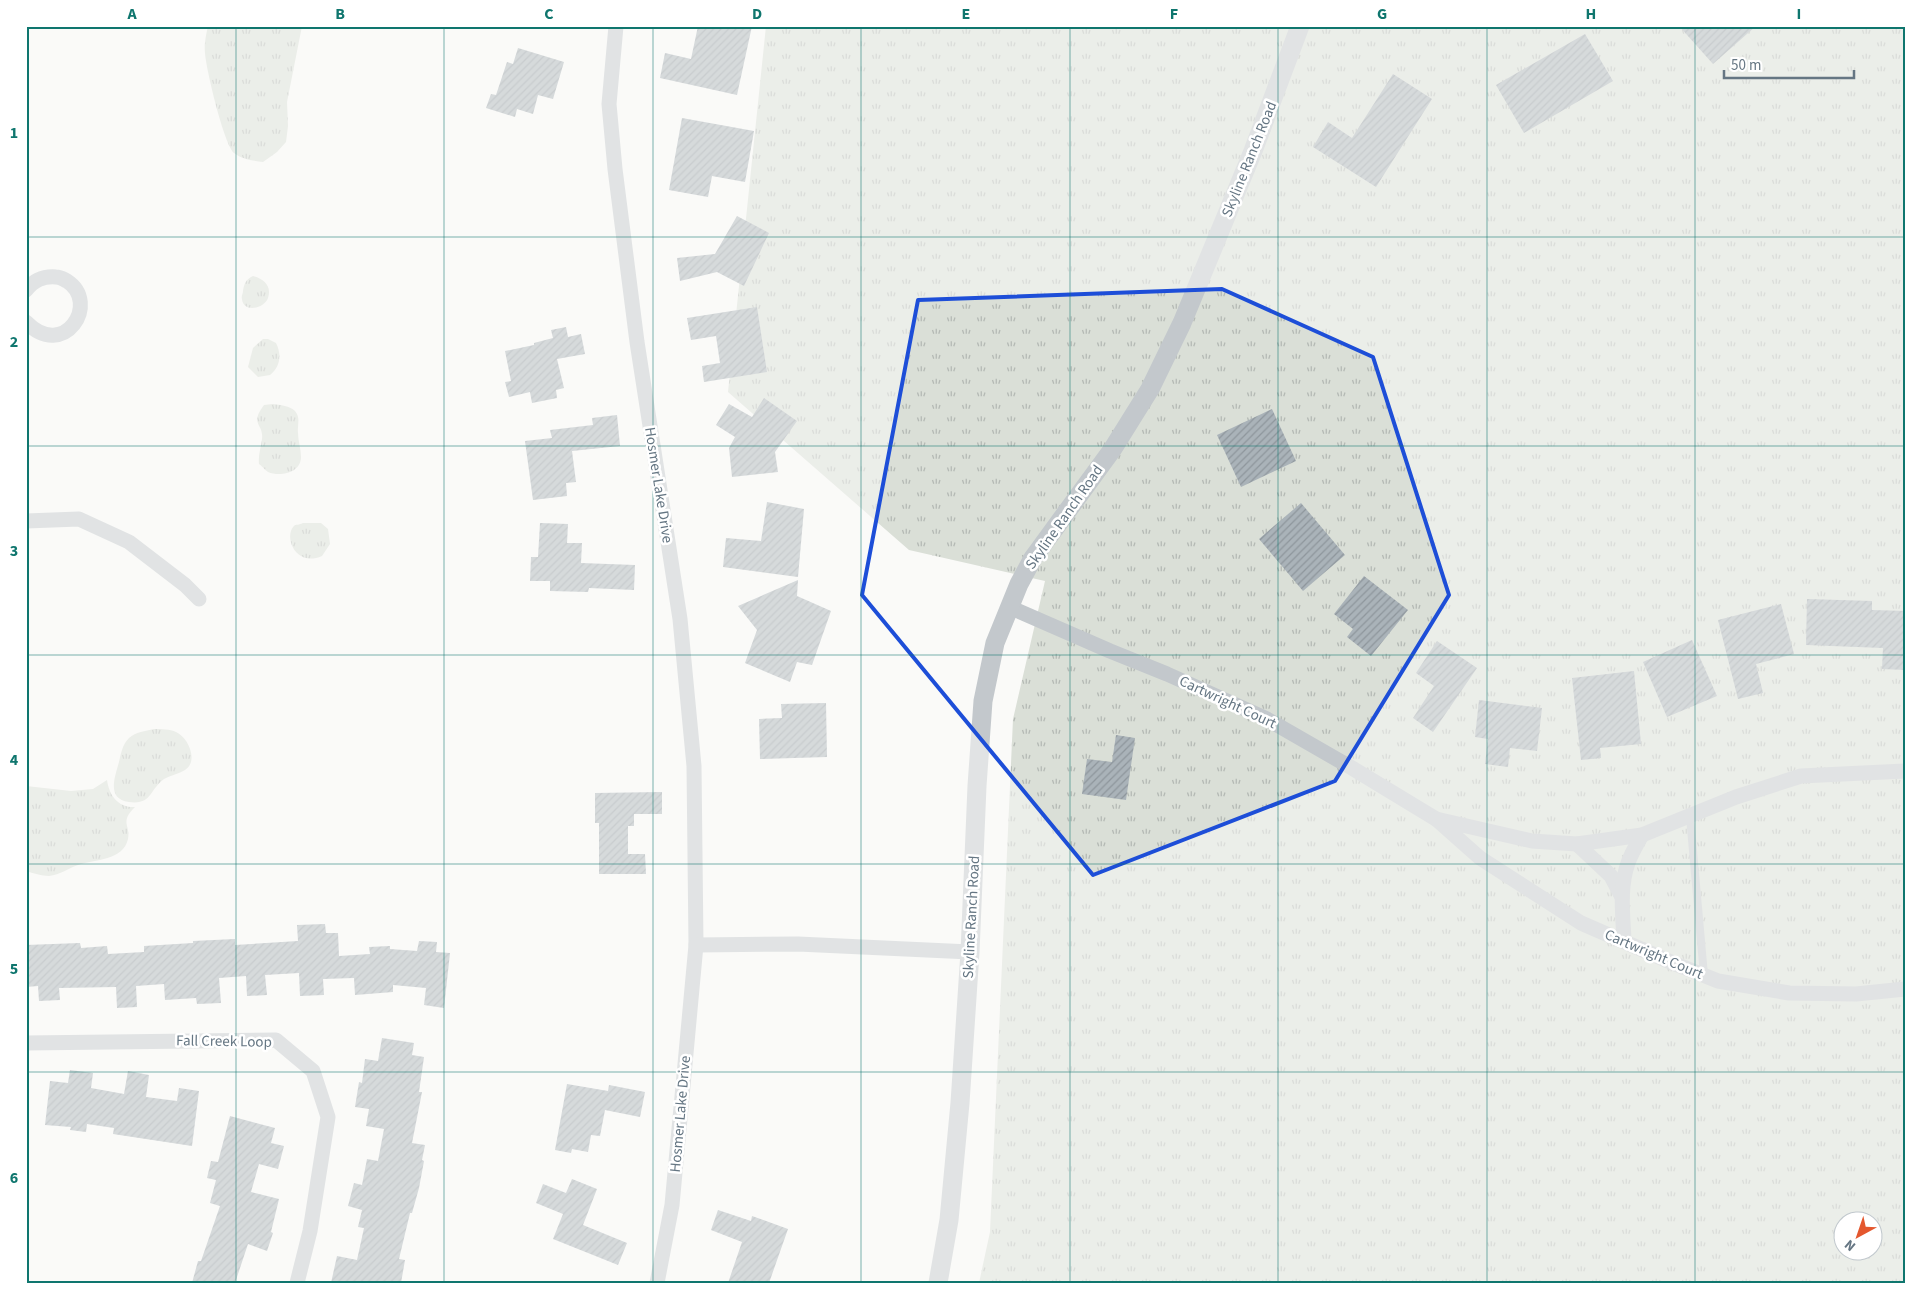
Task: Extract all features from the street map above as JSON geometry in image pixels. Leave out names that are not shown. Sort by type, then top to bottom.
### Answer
[{"type":"street","name":"Hosmer Lake Drive","points":[[616,26],[609,104],[615,169],[637,342],[680,619],[694,766],[696,945],[672,1206],[656,1283]]},
{"type":"street","name":"Skyline Ranch Road","points":[[938,1283],[949,1220],[960,1103],[983,701],[995,643],[1009,607],[1033,558],[1112,450],[1150,389],[1182,323],[1249,160],[1300,26]]},
{"type":"street","points":[[26,322],[36,332],[49,336],[63,333],[75,324],[81,311],[80,297],[72,285],[60,277],[46,276],[28,282]]},
{"type":"street","points":[[26,521],[79,519],[129,542],[185,585],[199,599]]},
{"type":"street","name":"Cartwright Court","points":[[1009,607],[1265,718],[1436,819],[1480,858],[1581,923],[1673,964],[1736,984],[1789,993],[1856,994],[1905,989]]},
{"type":"street","name":"Cartwright Court","points":[[1436,819],[1532,842],[1577,844],[1642,835],[1736,797],[1801,776],[1905,771]]},
{"type":"street","points":[[1624,941],[1622,897],[1627,864],[1642,835]]},
{"type":"street","points":[[1577,844],[1611,876],[1622,897]]},
{"type":"street","points":[[696,945],[798,944],[970,952]]},
{"type":"street","name":"Fall Creek Loop","points":[[26,1042],[276,1040],[313,1071],[328,1117],[310,1231],[297,1283]]},
{"type":"lane","points":[[1690,816],[1704,975]]},
{"type":"highlighted area","points":[[1222,289],[1373,357],[1449,595],[1335,781],[1093,875],[862,595],[918,300]]},
{"type":"green space","points":[[208,26],[302,26],[287,102],[288,126],[286,142],[277,152],[263,162],[240,157],[234,153],[225,136],[206,62],[205,46]]},
{"type":"green space","points":[[766,26],[1905,26],[1905,1283],[979,1283],[990,1232],[1013,719],[1045,581],[909,550],[728,392]]},
{"type":"green space","points":[[253,276],[261,279],[266,284],[269,294],[266,302],[262,305],[250,308],[243,303],[242,297],[246,282]]},
{"type":"green space","points":[[263,339],[276,343],[279,361],[270,375],[258,377],[248,367],[253,348]]},
{"type":"green space","points":[[273,404],[293,409],[298,419],[300,462],[294,470],[284,474],[268,472],[259,464],[262,434],[257,420],[264,405]]},
{"type":"green space","points":[[321,523],[328,529],[330,544],[322,556],[304,557],[298,554],[294,548],[290,535],[292,529],[295,525]]},
{"type":"green space","points":[[154,729],[174,731],[184,739],[188,744],[191,755],[189,766],[185,770],[164,779],[146,799],[136,802],[122,800],[117,797],[115,792],[114,780],[123,747],[132,736]]},
{"type":"green space","points":[[107,780],[115,800],[129,807],[135,807],[128,816],[129,835],[125,846],[120,852],[108,858],[78,865],[49,876],[26,871],[26,786],[71,791],[93,789]]},
{"type":"building","points":[[698,26],[752,26],[737,95],[660,78],[665,53],[691,59]]},
{"type":"building","points":[[1679,26],[1756,26],[1713,64]]},
{"type":"building","points":[[1585,34],[1613,81],[1524,133],[1496,85]]},
{"type":"building","points":[[518,48],[564,62],[553,99],[538,95],[533,114],[517,109],[515,117],[486,108],[491,94],[496,95],[507,62],[513,64]]},
{"type":"building","points":[[1393,74],[1432,99],[1376,187],[1313,147],[1328,122],[1352,138]]},
{"type":"building","points":[[682,118],[754,131],[745,182],[712,176],[708,197],[669,190]]},
{"type":"building","points":[[737,216],[769,233],[744,286],[717,272],[680,281],[677,258],[715,254]]},
{"type":"building","points":[[757,307],[767,372],[704,382],[702,366],[720,363],[716,336],[691,340],[687,318]]},
{"type":"building","points":[[566,327],[568,337],[581,334],[585,354],[557,359],[564,388],[556,390],[557,398],[532,403],[530,392],[509,397],[505,382],[511,381],[505,351],[534,345],[534,343],[553,338],[551,330]]},
{"type":"building","points":[[764,398],[797,421],[775,452],[778,472],[732,477],[729,448],[735,437],[716,425],[729,404],[752,417]]},
{"type":"building","points":[[1272,409],[1296,461],[1241,487],[1217,435]]},
{"type":"building","points":[[617,415],[620,446],[572,451],[576,482],[566,483],[567,496],[533,500],[525,441],[552,438],[550,430],[593,425],[592,418]]},
{"type":"building","points":[[767,502],[804,509],[798,577],[723,567],[726,538],[761,541]]},
{"type":"building","points":[[1301,503],[1345,555],[1303,591],[1259,539]]},
{"type":"building","points":[[540,523],[568,524],[567,543],[582,543],[581,563],[635,565],[634,590],[589,588],[588,592],[550,591],[550,581],[530,581],[531,557],[538,557]]},
{"type":"building","points":[[1364,576],[1408,610],[1371,656],[1347,637],[1353,629],[1334,614]]},
{"type":"building","points":[[798,580],[797,596],[831,611],[812,665],[797,662],[790,682],[745,663],[757,630],[738,606]]},
{"type":"building","points":[[1807,599],[1872,601],[1872,610],[1905,611],[1905,670],[1882,669],[1883,648],[1806,645]]},
{"type":"building","points":[[1781,604],[1794,654],[1756,664],[1763,693],[1738,699],[1718,620]]},
{"type":"building","points":[[1692,640],[1717,696],[1667,717],[1643,662]]},
{"type":"building","points":[[1437,641],[1477,668],[1433,732],[1413,718],[1434,686],[1416,673]]},
{"type":"building","points":[[1634,671],[1641,744],[1600,748],[1601,758],[1581,760],[1572,678]]},
{"type":"building","points":[[1479,700],[1542,708],[1537,751],[1510,748],[1508,767],[1485,764],[1488,739],[1475,737]]},
{"type":"building","points":[[826,703],[827,757],[760,759],[759,719],[782,718],[781,704]]},
{"type":"building","points":[[1116,735],[1135,738],[1126,800],[1082,794],[1087,759],[1112,762]]},
{"type":"building","points":[[662,792],[662,814],[634,814],[634,826],[628,826],[628,854],[645,854],[646,874],[599,874],[599,823],[595,823],[595,793]]},
{"type":"building","points":[[325,924],[326,933],[338,933],[339,956],[370,954],[369,947],[390,946],[390,949],[417,951],[419,941],[437,942],[436,952],[450,953],[444,1008],[424,1005],[426,988],[393,985],[393,992],[355,995],[354,978],[323,979],[324,995],[300,996],[299,973],[265,975],[267,995],[247,996],[246,976],[219,978],[221,1003],[197,1004],[196,998],[165,1000],[164,984],[136,986],[137,1007],[117,1008],[116,987],[59,988],[60,1000],[39,1001],[38,986],[26,987],[26,945],[80,943],[81,948],[107,946],[108,954],[144,952],[144,946],[193,943],[193,941],[235,939],[235,945],[298,941],[297,925]]},
{"type":"building","points":[[382,1038],[414,1043],[412,1055],[424,1057],[419,1092],[422,1092],[412,1143],[425,1145],[422,1160],[424,1161],[419,1188],[412,1213],[410,1213],[399,1259],[405,1260],[401,1283],[331,1283],[337,1256],[357,1260],[364,1228],[358,1227],[362,1210],[348,1206],[354,1183],[362,1185],[367,1159],[378,1161],[384,1129],[366,1126],[369,1109],[355,1107],[359,1082],[362,1083],[365,1059],[378,1061]]},
{"type":"building","points":[[70,1070],[93,1073],[91,1088],[124,1094],[128,1071],[149,1075],[146,1097],[177,1101],[179,1088],[199,1091],[192,1146],[113,1134],[114,1128],[87,1124],[86,1132],[70,1130],[71,1127],[45,1125],[50,1081],[68,1083]]},
{"type":"building","points":[[567,1084],[608,1091],[609,1085],[645,1092],[640,1117],[605,1110],[600,1136],[591,1135],[588,1152],[572,1149],[571,1153],[555,1150]]},
{"type":"building","points":[[230,1116],[275,1128],[271,1143],[284,1146],[278,1169],[259,1164],[251,1192],[279,1199],[271,1232],[273,1233],[267,1251],[248,1244],[235,1283],[192,1283],[198,1261],[201,1261],[220,1206],[210,1203],[216,1180],[207,1178],[211,1161],[218,1162]]},
{"type":"building","points":[[572,1179],[597,1189],[583,1225],[627,1243],[618,1265],[553,1239],[563,1214],[536,1203],[543,1184],[566,1193]]},
{"type":"building","points":[[718,1210],[751,1221],[752,1216],[788,1229],[769,1283],[728,1283],[742,1242],[711,1230]]}]
